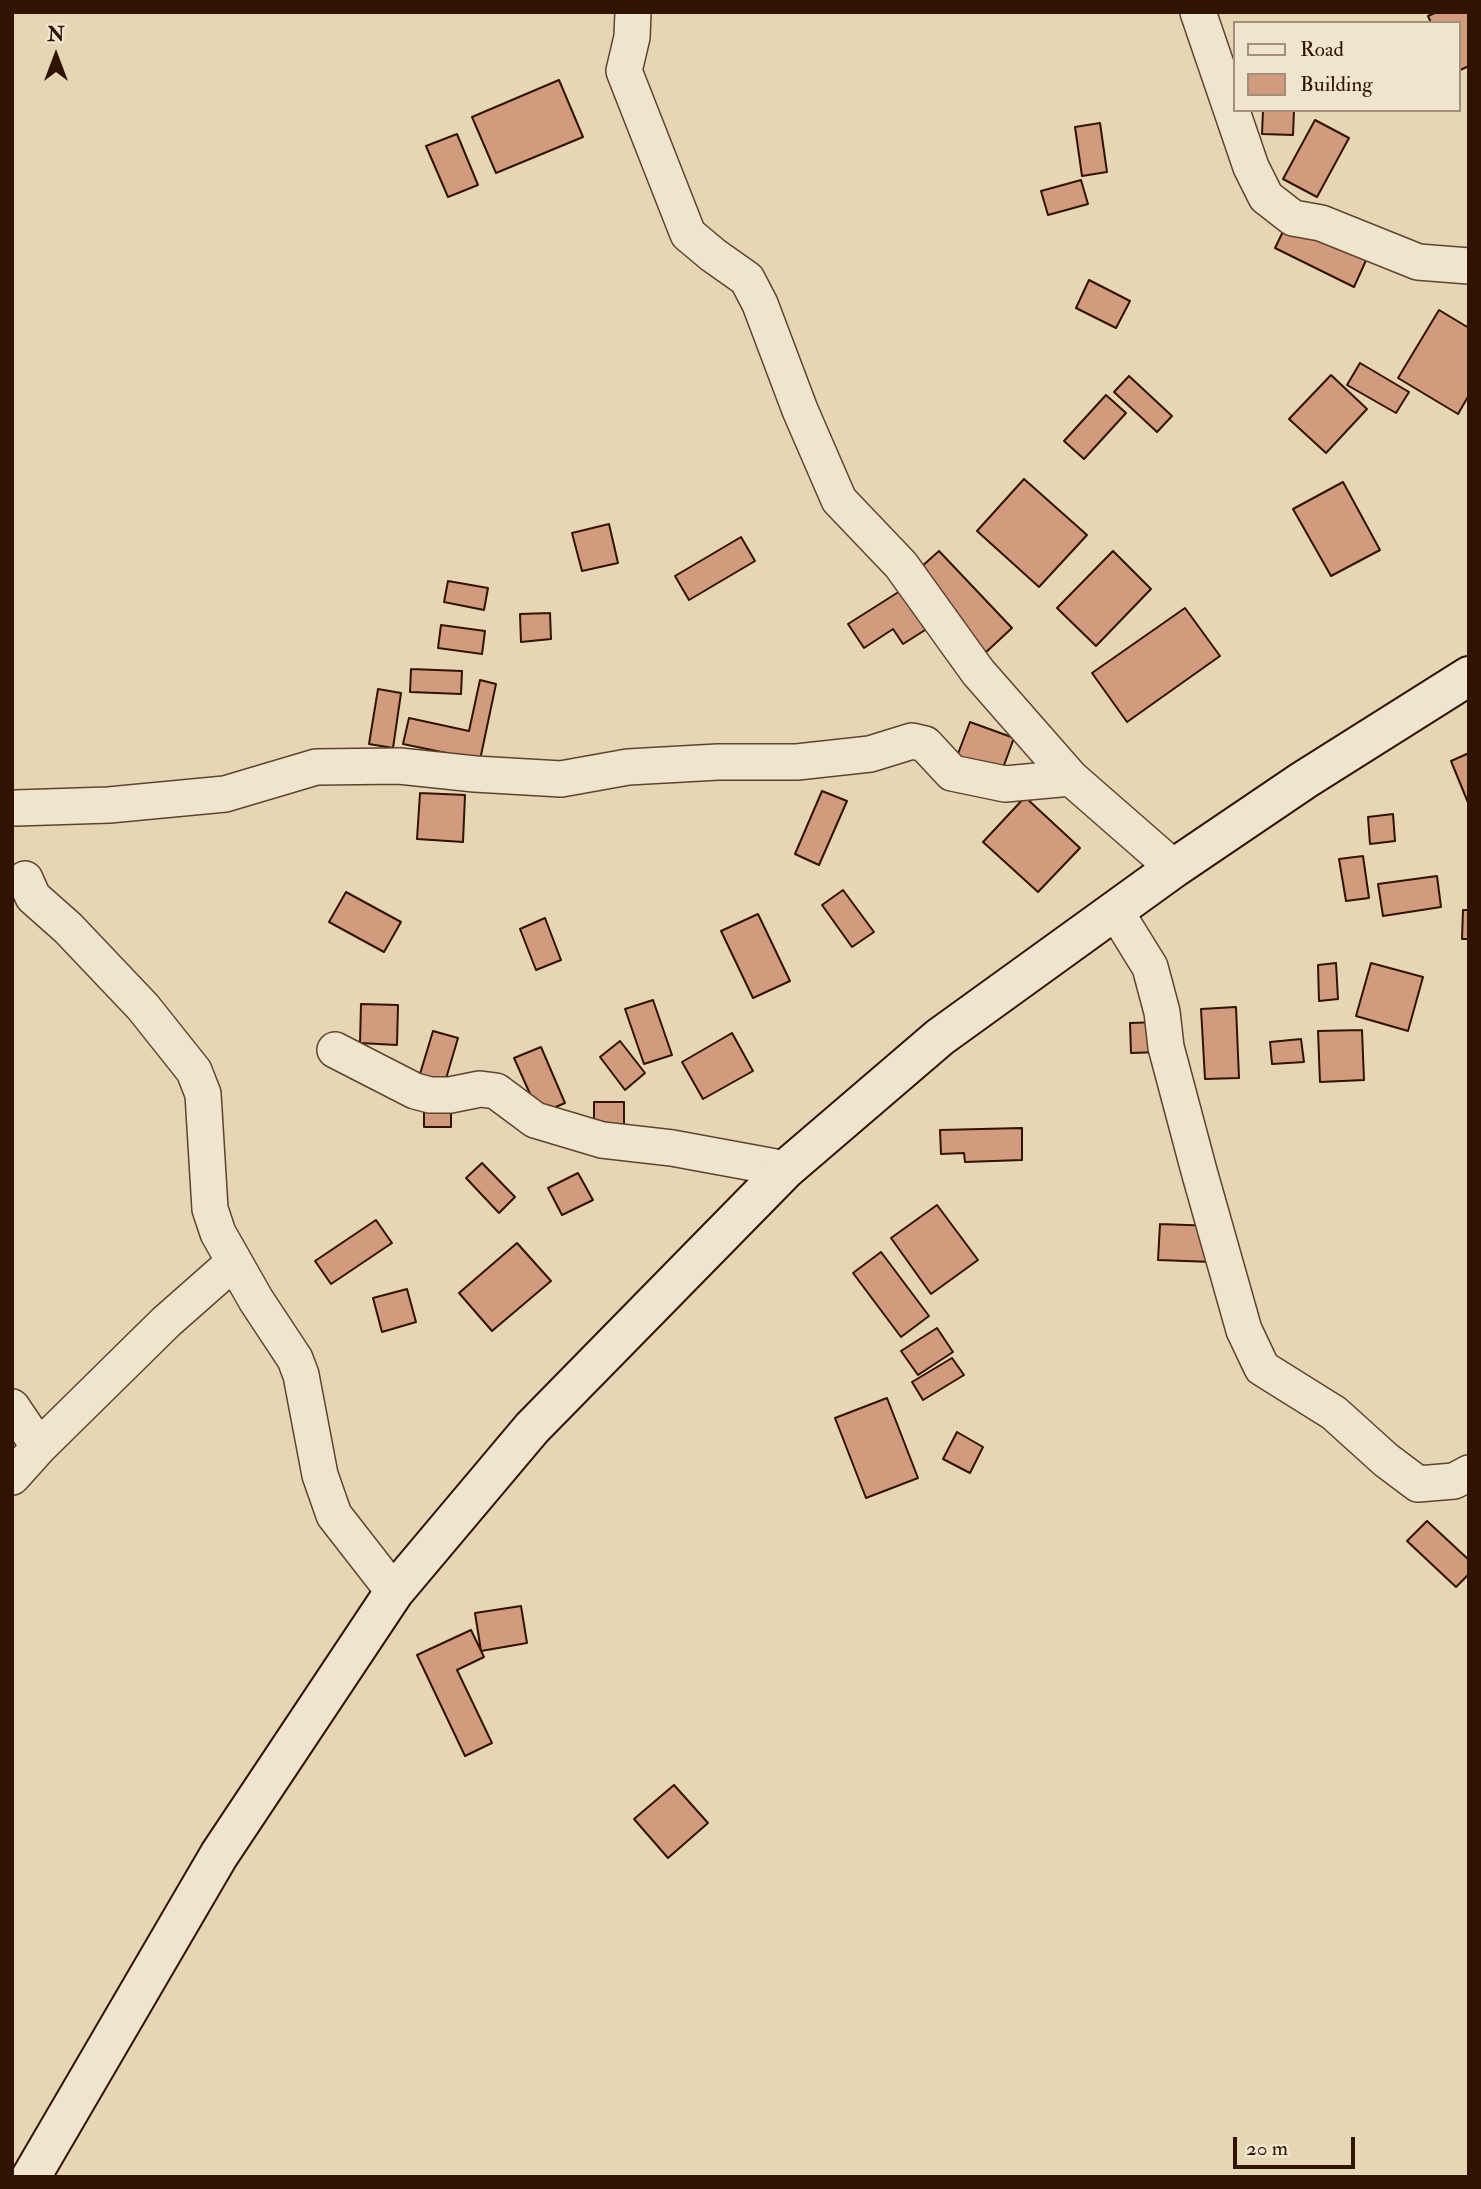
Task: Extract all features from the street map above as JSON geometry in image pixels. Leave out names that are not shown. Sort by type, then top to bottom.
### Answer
[{"type":"street","points":[[633,12],[632,37],[624,71],[688,234],[747,279],[760,304],[800,410],[839,500],[901,565],[978,672],[1071,778],[1174,868]]},
{"type":"street","points":[[1198,12],[1232,111]]},
{"type":"street","points":[[1232,112],[1251,167],[1266,197],[1293,218],[1321,223],[1418,262],[1469,266]]},
{"type":"street","points":[[31,2177],[219,1855],[394,1591],[532,1428],[786,1168],[940,1037],[1174,868],[1304,780],[1469,676]]},
{"type":"street","points":[[16,808],[108,805],[225,794],[316,767],[399,766],[561,779],[628,767],[718,762],[797,762],[870,754],[912,741],[925,744],[952,774],[1005,784],[1071,778]]},
{"type":"street","points":[[25,879],[33,897],[68,928],[143,1007],[194,1071],[203,1094],[210,1209],[218,1233],[256,1300],[295,1359],[320,1475],[334,1515],[394,1591]]},
{"type":"street","points":[[1116,912],[1150,967],[1162,1012],[1166,1047],[1199,1171],[1244,1330],[1262,1368],[1334,1413],[1386,1460],[1418,1484],[1454,1481],[1469,1473]]},
{"type":"street","points":[[335,1050],[415,1091],[430,1095],[450,1095],[480,1089],[496,1091],[535,1120],[602,1140],[672,1148],[786,1168]]},
{"type":"street","points":[[12,1477],[166,1322],[234,1262]]},
{"type":"street","points":[[12,1406],[39,1447]]},
{"type":"building","points":[[1437,12],[1469,12],[1469,66],[1460,70],[1460,21],[1430,21],[1428,16]]},
{"type":"building","points":[[559,80],[583,137],[496,173],[472,117]]},
{"type":"building","points":[[1263,112],[1294,112],[1293,135],[1262,134]]},
{"type":"building","points":[[1315,120],[1349,138],[1317,197],[1283,179]]},
{"type":"building","points":[[1100,123],[1107,172],[1082,176],[1075,127]]},
{"type":"building","points":[[457,134],[478,185],[448,197],[426,146]]},
{"type":"building","points":[[1081,180],[1088,204],[1048,215],[1041,191]]},
{"type":"building","points":[[1290,217],[1368,256],[1354,287],[1275,248]]},
{"type":"building","points":[[1089,280],[1130,301],[1116,328],[1076,308]]},
{"type":"building","points":[[1439,310],[1469,328],[1469,395],[1458,414],[1398,378]]},
{"type":"building","points":[[1360,363],[1409,392],[1396,413],[1347,385]]},
{"type":"building","points":[[1331,375],[1367,409],[1326,453],[1289,419]]},
{"type":"building","points":[[1129,376],[1172,416],[1157,432],[1114,392]]},
{"type":"building","points":[[1106,395],[1126,413],[1084,459],[1064,441]]},
{"type":"building","points":[[1024,479],[1087,535],[1039,587],[977,531]]},
{"type":"building","points":[[1343,482],[1380,550],[1331,576],[1293,509]]},
{"type":"building","points":[[609,524],[618,563],[582,571],[572,533]]},
{"type":"building","points":[[741,537],[755,561],[689,600],[675,576]]},
{"type":"building","points":[[939,551],[1012,628],[984,654],[910,577]]},
{"type":"building","points":[[1113,551],[1151,589],[1096,646],[1057,608]]},
{"type":"building","points":[[448,581],[488,588],[484,610],[444,602]]},
{"type":"building","points":[[908,586],[933,625],[903,644],[893,629],[864,648],[848,624]]},
{"type":"building","points":[[1185,608],[1220,656],[1127,722],[1092,673]]},
{"type":"building","points":[[550,613],[551,639],[521,642],[520,614]]},
{"type":"building","points":[[441,625],[485,631],[482,654],[438,648]]},
{"type":"building","points":[[411,669],[462,671],[461,694],[410,692]]},
{"type":"building","points":[[480,680],[496,684],[480,760],[403,744],[409,718],[469,731]]},
{"type":"building","points":[[378,689],[401,693],[393,748],[369,744]]},
{"type":"building","points":[[970,722],[1014,738],[1000,776],[956,759]]},
{"type":"building","points":[[1469,753],[1469,805],[1451,761]]},
{"type":"building","points":[[822,791],[847,801],[819,865],[795,854]]},
{"type":"building","points":[[420,793],[465,795],[463,842],[417,839]]},
{"type":"building","points":[[1025,797],[1080,848],[1038,892],[983,842]]},
{"type":"building","points":[[1393,814],[1395,841],[1370,844],[1368,817]]},
{"type":"building","points":[[1363,856],[1369,898],[1346,901],[1339,859]]},
{"type":"building","points":[[1437,876],[1441,907],[1383,916],[1378,884]]},
{"type":"building","points":[[843,890],[874,932],[852,947],[822,905]]},
{"type":"building","points":[[346,892],[401,922],[384,952],[329,922]]},
{"type":"building","points":[[1463,910],[1469,910],[1469,939],[1462,939]]},
{"type":"building","points":[[758,914],[790,981],[753,998],[721,931]]},
{"type":"building","points":[[545,918],[561,960],[536,970],[520,929]]},
{"type":"building","points":[[1336,963],[1338,999],[1319,1001],[1318,965]]},
{"type":"building","points":[[1371,963],[1423,977],[1408,1031],[1356,1016]]},
{"type":"building","points":[[653,1000],[672,1055],[644,1064],[625,1009]]},
{"type":"building","points":[[361,1004],[398,1005],[397,1045],[360,1043]]},
{"type":"building","points":[[1236,1007],[1239,1078],[1205,1079],[1201,1009]]},
{"type":"building","points":[[1160,1022],[1161,1052],[1131,1053],[1130,1023]]},
{"type":"building","points":[[1362,1030],[1364,1080],[1320,1082],[1318,1031]]},
{"type":"building","points":[[433,1031],[458,1038],[445,1082],[420,1074]]},
{"type":"building","points":[[732,1033],[753,1071],[703,1099],[682,1062]]},
{"type":"building","points":[[1301,1039],[1304,1062],[1272,1064],[1270,1042]]},
{"type":"building","points":[[620,1041],[645,1073],[625,1090],[600,1057]]},
{"type":"building","points":[[541,1047],[565,1103],[539,1114],[514,1058]]},
{"type":"building","points":[[594,1102],[624,1102],[624,1127],[594,1127]]},
{"type":"building","points":[[424,1103],[451,1103],[451,1127],[424,1127]]},
{"type":"building","points":[[1022,1128],[1022,1160],[965,1162],[964,1153],[941,1154],[940,1130]]},
{"type":"building","points":[[482,1163],[515,1197],[499,1213],[466,1178]]},
{"type":"building","points":[[578,1173],[593,1200],[562,1215],[548,1188]]},
{"type":"building","points":[[937,1205],[978,1260],[931,1294],[891,1238]]},
{"type":"building","points":[[376,1220],[392,1243],[331,1284],[315,1261]]},
{"type":"building","points":[[1160,1224],[1214,1226],[1213,1262],[1158,1260]]},
{"type":"building","points":[[517,1243],[551,1281],[492,1331],[459,1293]]},
{"type":"building","points":[[881,1252],[929,1316],[901,1337],[853,1273]]},
{"type":"building","points":[[407,1289],[416,1322],[382,1332],[373,1298]]},
{"type":"building","points":[[937,1328],[953,1352],[918,1375],[901,1351]]},
{"type":"building","points":[[952,1358],[964,1375],[923,1400],[912,1382]]},
{"type":"building","points":[[887,1398],[918,1478],[866,1498],[835,1418]]},
{"type":"building","points":[[957,1432],[983,1447],[970,1473],[943,1459]]},
{"type":"building","points":[[1427,1521],[1469,1560],[1469,1574],[1456,1587],[1407,1541]]},
{"type":"building","points":[[521,1606],[527,1643],[481,1651],[475,1613]]},
{"type":"building","points":[[471,1630],[484,1657],[457,1670],[492,1743],[465,1756],[417,1655]]},
{"type":"building","points":[[674,1785],[708,1823],[668,1858],[634,1819]]}]
